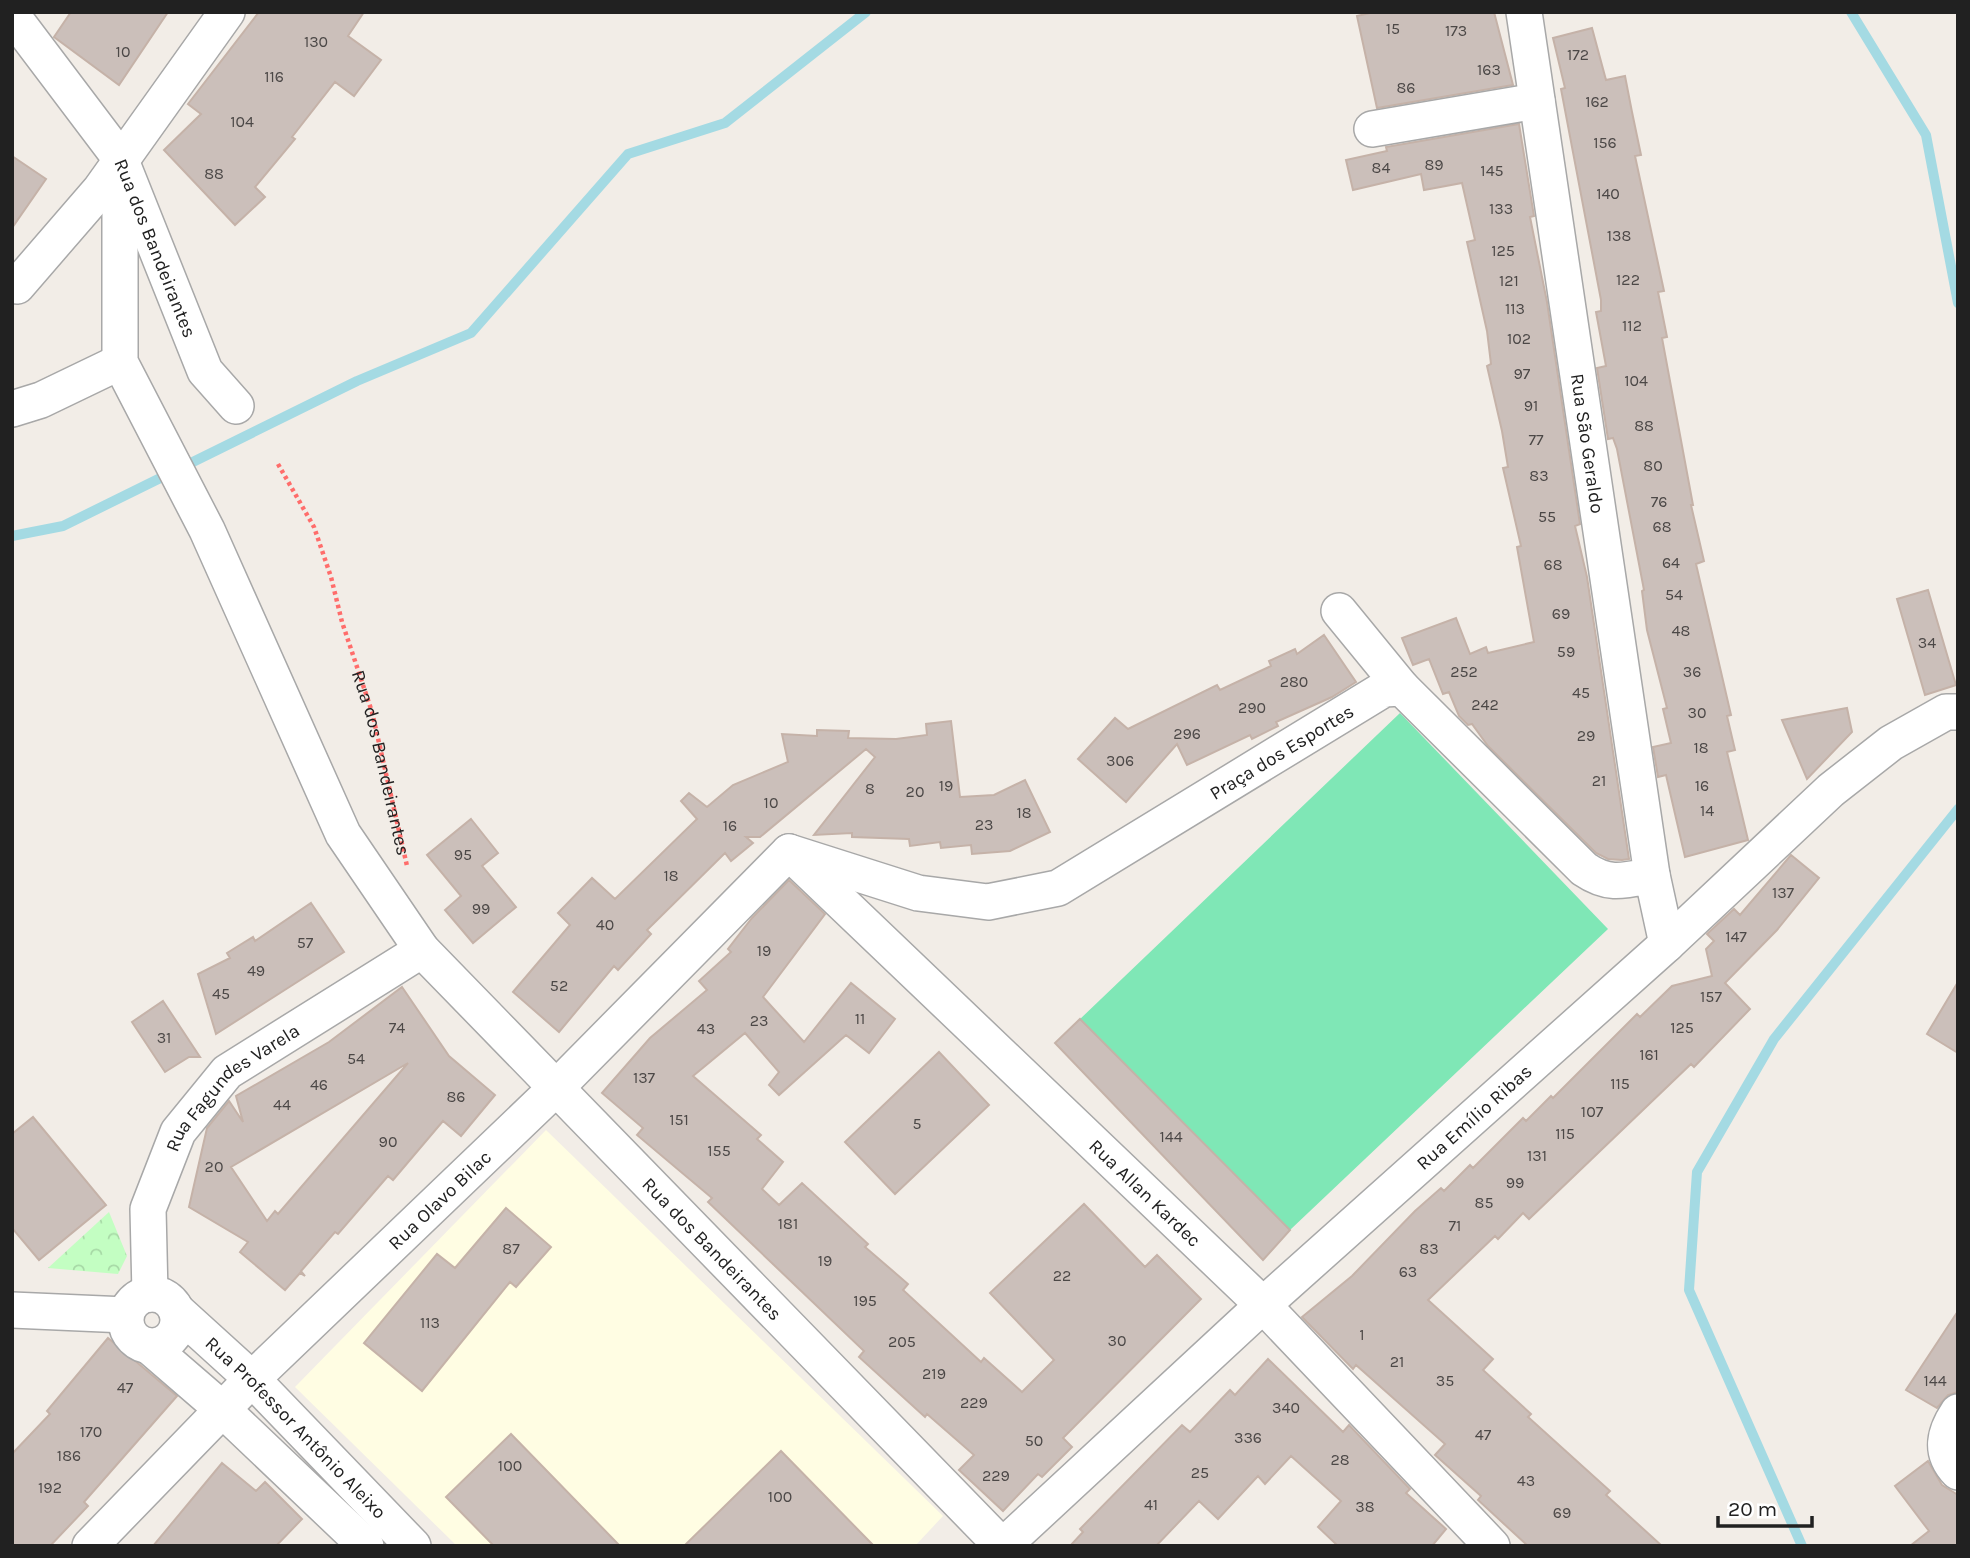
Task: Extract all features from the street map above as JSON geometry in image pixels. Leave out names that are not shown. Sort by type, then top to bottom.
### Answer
[{"type":"street","points":[[17,286],[100,190],[120,158],[227,12]]},
{"type":"street","name":"Rua São Geraldo","points":[[1524,12],[1652,875]]},
{"type":"street","points":[[12,15],[120,158]]},
{"type":"street","points":[[1372,129],[1537,101]]},
{"type":"street","name":"Rua dos Bandeirantes","points":[[120,158],[120,362],[163,439],[207,530],[342,834],[422,950],[1003,1546]]},
{"type":"street","name":"Rua dos Bandeirantes","points":[[120,158],[205,371],[236,406]]},
{"type":"street","points":[[12,409],[41,400],[120,362]]},
{"type":"street","points":[[1339,611],[1402,688],[1584,869],[1600,880],[1618,882],[1652,875],[1667,944]]},
{"type":"street","name":"Praça dos Esportes","points":[[789,852],[918,893],[988,902],[1058,888],[1384,689],[1402,688]]},
{"type":"street","name":"Rua Emílio Ribas","points":[[1003,1546],[1263,1305],[1667,944],[1831,790],[1891,743],[1946,712],[1958,712]]},
{"type":"street","name":"Rua Olavo Bilac","points":[[90,1546],[252,1379],[557,1087],[789,852]]},
{"type":"street","name":"Rua Allan Kardec","points":[[789,852],[1263,1305],[1492,1546]]},
{"type":"street","name":"Rua Fagundes Varela","points":[[151,1306],[148,1209],[178,1132],[227,1072],[422,950]]},
{"type":"street","points":[[12,1310],[151,1306]]},
{"type":"street","name":"Rua Professor Antônio Aleixo","points":[[366,1546],[222,1409],[149,1346],[136,1340],[128,1329],[151,1306],[252,1379],[413,1546]]},
{"type":"street","points":[[1958,1412],[1944,1442],[1948,1461],[1958,1472]]},
{"type":"path","name":"Rua dos Bandeirantes","points":[[278,464],[314,527],[331,577],[342,622],[372,712],[410,878]]},
{"type":"shaded area","points":[[546,1130],[943,1516],[915,1546],[457,1546],[295,1387]]},
{"type":"green space","points":[[1400,713],[1608,929],[1290,1230],[1263,1260],[1055,1043]]},
{"type":"green space","points":[[109,1212],[127,1256],[118,1274],[48,1268]]},
{"type":"building","points":[[71,12],[168,12],[119,85],[54,37]]},
{"type":"building","points":[[259,12],[364,12],[348,36],[381,60],[354,96],[335,82],[292,137],[295,139],[255,187],[265,197],[235,225],[164,150],[201,114],[188,104]]},
{"type":"building","points":[[1374,12],[1494,12],[1513,85],[1377,108],[1357,16]]},
{"type":"building","points":[[1592,28],[1606,80],[1625,76],[1641,155],[1635,156],[1664,291],[1658,292],[1667,337],[1662,338],[1691,505],[1704,561],[1696,564],[1731,715],[1727,716],[1735,750],[1727,752],[1748,840],[1685,857],[1666,775],[1658,777],[1653,747],[1671,743],[1663,709],[1667,708],[1647,630],[1644,590],[1617,449],[1613,438],[1608,439],[1597,368],[1606,366],[1596,312],[1601,311],[1601,300],[1561,89],[1565,88],[1553,38]]},
{"type":"building","points":[[1519,124],[1534,216],[1530,217],[1547,302],[1580,524],[1575,526],[1587,577],[1629,859],[1608,859],[1596,853],[1488,746],[1472,724],[1468,725],[1459,716],[1449,692],[1443,694],[1429,659],[1413,665],[1402,638],[1456,618],[1470,654],[1486,647],[1488,653],[1534,642],[1517,547],[1521,546],[1503,468],[1508,467],[1502,431],[1487,366],[1491,364],[1487,331],[1467,242],[1475,240],[1462,183],[1424,190],[1421,174],[1353,190],[1346,160],[1387,151],[1386,147]]},
{"type":"building","points":[[12,156],[46,179],[12,228]]},
{"type":"building","points":[[1928,590],[1956,685],[1925,695],[1897,599]]},
{"type":"building","points":[[1324,635],[1356,682],[1332,697],[1276,722],[1278,726],[1252,739],[1250,735],[1187,765],[1177,744],[1126,802],[1078,759],[1115,718],[1128,729],[1217,685],[1220,690],[1271,666],[1269,661],[1295,649],[1297,654]]},
{"type":"building","points":[[1847,708],[1852,732],[1807,779],[1782,720]]},
{"type":"building","points":[[951,721],[960,797],[994,795],[1025,780],[1050,832],[1010,851],[972,854],[971,845],[941,848],[940,842],[910,846],[909,839],[852,837],[852,833],[814,835],[875,757],[866,749],[760,837],[746,837],[753,843],[731,861],[725,853],[647,930],[651,934],[618,970],[614,966],[559,1032],[513,992],[570,925],[558,913],[592,878],[615,899],[697,819],[681,801],[689,793],[707,807],[733,785],[788,762],[782,734],[817,736],[817,730],[849,731],[848,738],[896,739],[927,735],[926,724]]},
{"type":"building","points":[[471,819],[498,853],[482,866],[516,907],[473,943],[445,910],[461,896],[427,855]]},
{"type":"building","points":[[1791,855],[1819,878],[1777,930],[1725,983],[1750,1009],[1694,1067],[1691,1064],[1529,1219],[1523,1213],[1498,1239],[1495,1236],[1428,1300],[1493,1359],[1483,1370],[1531,1414],[1528,1417],[1610,1491],[1606,1495],[1662,1546],[1528,1546],[1478,1500],[1481,1496],[1435,1455],[1445,1444],[1356,1365],[1353,1369],[1302,1317],[1352,1276],[1441,1188],[1444,1191],[1470,1165],[1473,1168],[1523,1118],[1526,1121],[1551,1096],[1553,1098],[1637,1014],[1640,1017],[1672,986],[1712,976],[1706,949],[1714,941],[1707,934],[1734,909],[1740,915]]},
{"type":"building","points":[[789,880],[825,914],[763,997],[804,1042],[851,983],[895,1019],[869,1053],[846,1035],[779,1095],[769,1085],[779,1072],[745,1033],[693,1076],[761,1135],[757,1139],[783,1162],[762,1189],[779,1205],[802,1183],[868,1244],[865,1247],[908,1284],[903,1290],[981,1362],[984,1358],[1022,1392],[1054,1360],[990,1293],[1084,1204],[1145,1267],[1157,1255],[1201,1299],[1063,1438],[1072,1447],[1042,1477],[1038,1474],[1003,1511],[959,1470],[974,1455],[927,1414],[925,1417],[859,1357],[864,1351],[708,1202],[712,1198],[637,1135],[643,1128],[602,1093],[650,1038],[707,990],[699,981],[731,952],[728,949],[752,918]]},
{"type":"building","points":[[311,903],[344,952],[216,1034],[198,974],[230,958],[227,953],[253,937],[255,941]]},
{"type":"building","points":[[1958,982],[1958,1053],[1927,1034]]},
{"type":"building","points":[[402,987],[449,1056],[495,1095],[461,1136],[443,1121],[393,1180],[388,1176],[338,1234],[335,1232],[301,1271],[305,1276],[300,1273],[285,1290],[240,1252],[248,1242],[189,1207],[207,1128],[229,1101],[243,1122],[236,1096],[329,1042]],"holes":[[[408,1063],[278,1214],[275,1211],[267,1221],[231,1167]]]},
{"type":"building","points":[[163,1001],[200,1057],[189,1057],[165,1072],[132,1022]]},
{"type":"building","points":[[1080,1019],[1290,1230],[1263,1260],[1055,1043]]},
{"type":"building","points":[[939,1052],[989,1105],[895,1194],[845,1142]]},
{"type":"building","points":[[33,1117],[106,1205],[39,1260],[12,1228],[12,1134]]},
{"type":"building","points":[[506,1208],[551,1247],[516,1287],[510,1282],[422,1391],[364,1343],[437,1254],[455,1268]]},
{"type":"building","points":[[1958,1311],[1958,1392],[1948,1395],[1937,1408],[1906,1390]]},
{"type":"building","points":[[108,1338],[177,1396],[84,1502],[88,1506],[50,1546],[12,1546],[12,1454],[50,1414],[47,1411]]},
{"type":"building","points":[[1268,1359],[1343,1432],[1349,1425],[1410,1489],[1406,1493],[1446,1529],[1432,1546],[1338,1546],[1318,1527],[1341,1501],[1291,1456],[1265,1484],[1258,1476],[1218,1519],[1199,1501],[1156,1546],[1070,1546],[1083,1532],[1080,1529],[1182,1425],[1190,1432],[1230,1390],[1235,1395]]},
{"type":"building","points":[[511,1434],[620,1546],[494,1546],[446,1497]]},
{"type":"building","points":[[781,1451],[874,1546],[684,1546]]},
{"type":"building","points":[[1928,1461],[1942,1485],[1958,1495],[1958,1546],[1910,1546],[1929,1531],[1895,1486]]},
{"type":"building","points":[[222,1463],[256,1491],[265,1482],[302,1519],[276,1546],[153,1546]]},
{"type":"waterway","points":[[12,536],[63,526],[357,381],[471,333],[628,154],[725,123],[866,12]]},
{"type":"waterway","points":[[1851,12],[1926,135],[1958,303]]},
{"type":"waterway","points":[[1802,1546],[1689,1290],[1697,1172],[1774,1039],[1958,809]]}]
